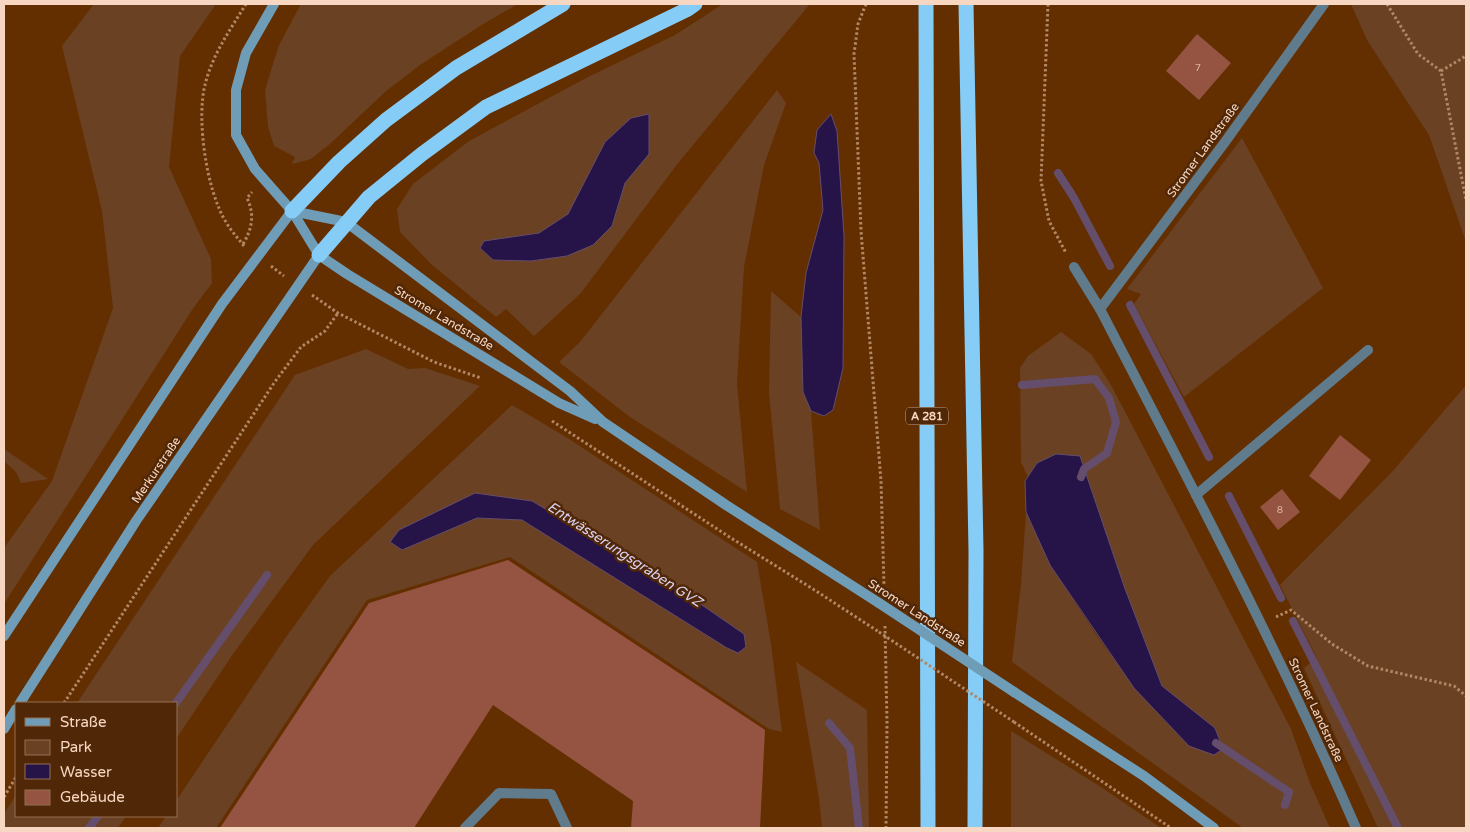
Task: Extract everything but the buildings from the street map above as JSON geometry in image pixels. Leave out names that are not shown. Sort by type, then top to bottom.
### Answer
[{"type":"highway","points":[[292,212],[339,162],[386,120],[456,68],[563,4]]},
{"type":"highway","points":[[319,255],[346,222],[370,197],[422,154],[486,107],[695,4]]},
{"type":"highway","name":"A 281","points":[[926,4],[928,828]]},
{"type":"highway","points":[[966,4],[976,551],[975,828]]},
{"type":"main road","name":"Stromer Landstraße","points":[[274,4],[246,53],[236,90],[236,135],[255,169],[292,212],[319,255],[559,403],[603,422]]},
{"type":"main road","name":"Stromer Landstraße","points":[[292,212],[346,222],[501,341],[570,391],[603,422],[726,505],[1144,776],[1214,828]]},
{"type":"main road","points":[[4,636],[222,304],[292,212]]},
{"type":"main road","name":"Merkurstraße","points":[[21,702],[136,521],[319,255]]},
{"type":"main road","points":[[4,729],[15,711]]},
{"type":"street","name":"Stromer Landstraße","points":[[1100,309],[1225,142],[1324,4]]},
{"type":"street","name":"Stromer Landstraße","points":[[1074,267],[1100,309],[1262,624],[1326,759],[1356,828]]},
{"type":"street","points":[[1196,495],[1368,350]]},
{"type":"street","points":[[465,828],[499,793],[508,793],[551,794],[567,828]]},
{"type":"path","points":[[866,4],[858,24],[854,54],[861,231],[881,481],[884,588]]},
{"type":"path","points":[[1048,4],[1041,181],[1049,221],[1074,267]]},
{"type":"path","points":[[1387,4],[1418,54],[1441,71],[1466,200]]},
{"type":"path","points":[[1441,71],[1466,56]]},
{"type":"path","points":[[243,244],[249,234],[252,218],[247,198],[264,179]]},
{"type":"path","points":[[65,702],[274,383],[301,347],[325,332],[338,313],[434,362],[470,373]]},
{"type":"path","points":[[546,417],[731,538],[813,588],[1170,828]]},
{"type":"path","points":[[1262,624],[1291,610],[1332,644],[1368,666],[1454,686],[1466,696]]},
{"type":"path","points":[[884,616],[887,723],[886,828]]},
{"type":"path","points":[[4,797],[15,779]]},
{"type":"green space","points":[[94,4],[216,4],[180,56],[169,167],[211,259],[212,283],[194,307],[4,604],[4,548],[52,481],[113,308],[102,211],[62,46]]},
{"type":"green space","points":[[301,4],[518,4],[483,24],[420,65],[385,92],[331,143],[311,159],[292,164],[295,157],[274,146],[268,127],[265,90],[279,45]]},
{"type":"green space","points":[[723,4],[810,4],[678,163],[581,293],[534,336],[506,309],[496,317],[431,264],[400,232],[397,209],[413,184],[469,141],[586,78],[675,35]],"holes":[[[605,142],[649,154],[625,183],[612,226],[485,241],[539,233],[569,214]]]},
{"type":"green space","points":[[1351,4],[1466,4],[1466,242],[1429,135],[1367,40]]},
{"type":"green space","points":[[777,90],[786,103],[764,165],[744,267],[737,383],[747,492],[630,417],[559,362],[580,342]]},
{"type":"green space","points":[[1242,138],[1323,288],[1184,397],[1134,304],[1141,294],[1127,289]]},
{"type":"green space","points":[[771,291],[801,317],[803,392],[811,411],[820,530],[780,509],[769,392]]},
{"type":"green space","points":[[1061,332],[1091,354],[1111,385],[1291,729],[1310,783],[1330,828],[1243,828],[1012,662],[1021,584],[1026,512],[1050,565],[1134,688],[1189,746],[1215,728],[1162,686],[1124,586],[1080,456],[1037,463],[1028,477],[1021,462],[1020,368],[1028,356]]},
{"type":"green space","points":[[366,349],[408,369],[425,368],[480,386],[313,545],[233,654],[178,736],[178,702],[78,702],[295,375]]},
{"type":"green space","points":[[1466,385],[1466,828],[1378,828],[1304,668],[1317,658],[1280,585],[1392,472]]},
{"type":"green space","points":[[512,405],[566,437],[757,562],[771,644],[782,732],[769,729],[510,557],[367,600],[216,828],[158,828],[165,817],[178,817],[178,798],[284,640],[330,576]],"holes":[[[475,493],[532,501],[673,585],[744,634],[727,648],[522,520],[477,518],[402,550]]]},
{"type":"green space","points":[[4,449],[48,479],[21,483],[16,472],[4,461]]},
{"type":"green space","points":[[796,662],[867,710],[869,828],[822,828],[819,798]]},
{"type":"green space","points":[[1011,731],[1101,787],[1161,828],[1011,828]]},
{"type":"green space","points":[[15,797],[15,817],[125,817],[118,828],[4,828],[4,814]]},
{"type":"water","points":[[649,114],[649,154],[625,183],[612,226],[593,245],[567,256],[531,261],[493,260],[480,248],[484,241],[539,233],[568,214],[605,142],[631,118]]},
{"type":"water","points":[[831,114],[837,131],[844,236],[843,368],[833,410],[824,416],[811,411],[803,392],[801,317],[806,273],[823,210],[819,163],[814,153],[817,130]]},
{"type":"water","points":[[1056,454],[1080,456],[1124,586],[1162,686],[1215,728],[1223,749],[1214,755],[1189,746],[1134,688],[1050,565],[1026,512],[1025,481],[1037,463]]},
{"type":"water","points":[[475,493],[532,501],[673,585],[744,634],[746,647],[738,653],[727,648],[522,520],[477,518],[402,550],[390,542],[399,530]]},
{"type":"waterway","points":[[1058,173],[1074,198],[1110,266]]},
{"type":"waterway","points":[[1130,305],[1209,457]]},
{"type":"waterway","points":[[1022,385],[1095,379],[1109,398],[1116,422],[1107,453],[1084,469],[1081,477]]},
{"type":"waterway","points":[[1229,496],[1281,598]]},
{"type":"waterway","name":"Entwässerungsgraben GVZ","points":[[177,702],[267,575]]},
{"type":"waterway","points":[[1293,621],[1398,828]]},
{"type":"waterway","name":"Entwässerungsgraben GVZ","points":[[829,723],[850,748],[859,828]]},
{"type":"waterway","points":[[1216,743],[1289,792],[1285,805]]},
{"type":"waterway","name":"Entwässerungsgraben GVZ","points":[[89,828],[97,817]]}]
